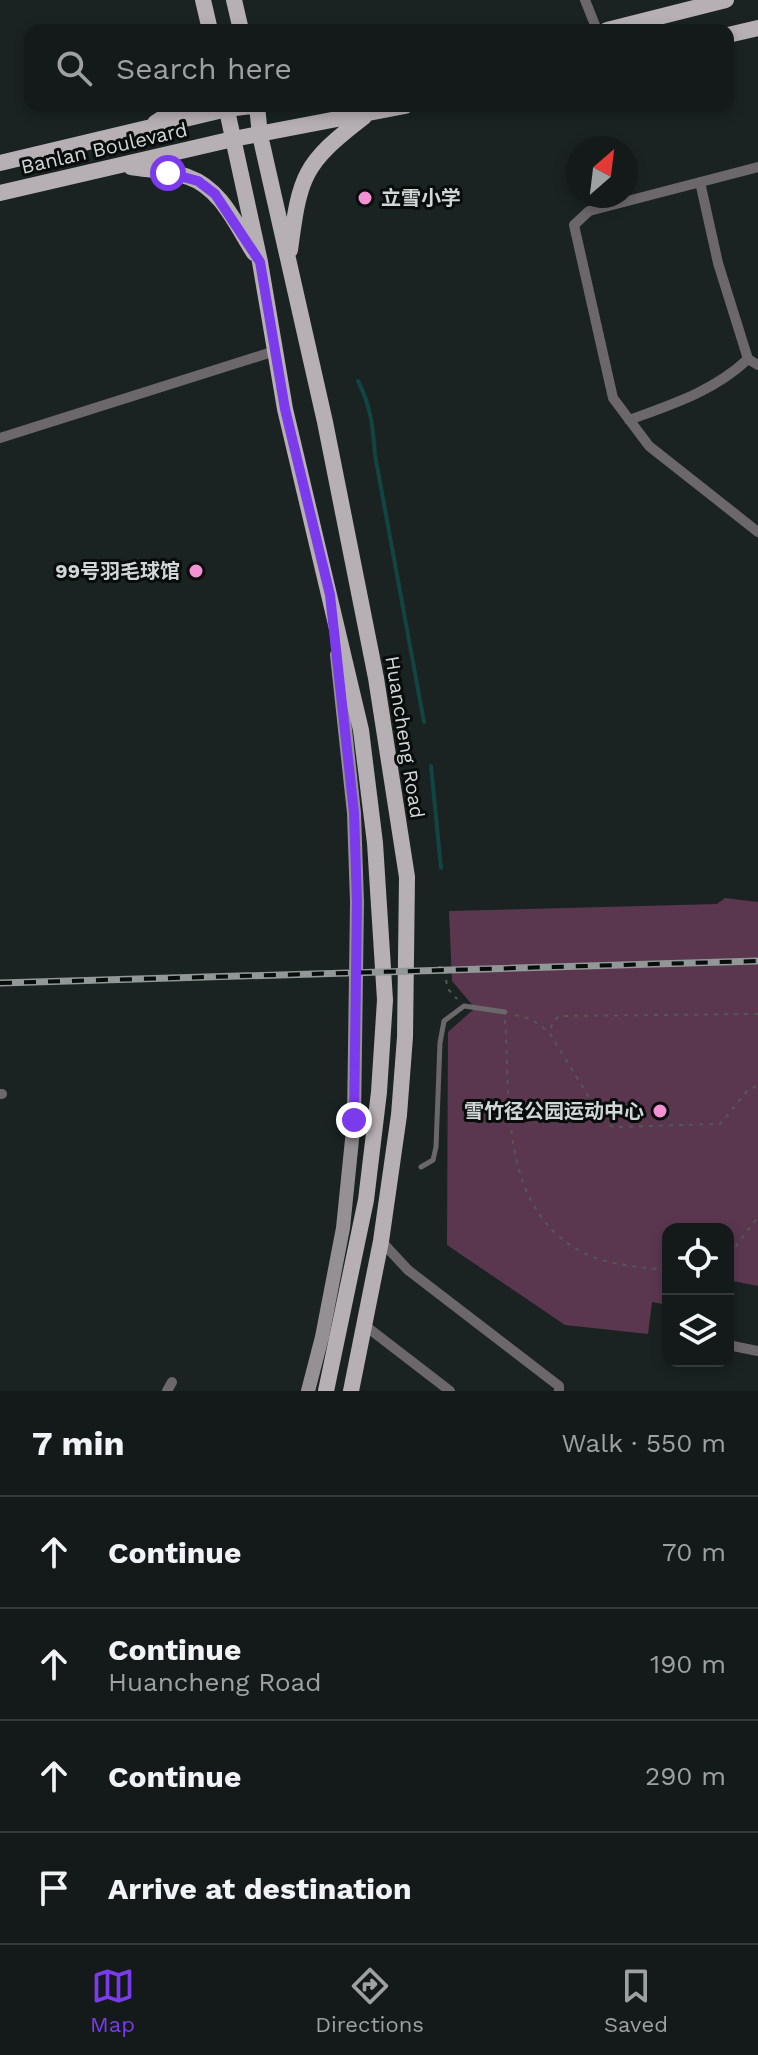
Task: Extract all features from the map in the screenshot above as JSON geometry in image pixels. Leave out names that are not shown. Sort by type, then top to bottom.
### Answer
[{"type":"main road","points":[[203,0],[208,24]]},
{"type":"main road","points":[[631,24],[726,0]]},
{"type":"main road","points":[[235,5],[242,24]]},
{"type":"main road","points":[[734,34],[758,28]]},
{"type":"main road","points":[[143,131],[172,112]]},
{"type":"main road","name":"Banlan Boulevard","points":[[0,163],[143,131],[212,112]]},
{"type":"main road","points":[[227,112],[260,262],[285,409],[361,730],[375,843],[385,1000],[379,1092],[366,1200],[323,1391]]},
{"type":"main road","name":"Huancheng Road","points":[[258,112],[288,264],[325,422],[376,678],[407,877],[405,1037],[399,1115],[381,1241],[352,1388]]},
{"type":"main road","name":"Banlan Boulevard","points":[[0,193],[233,139],[378,112]]},
{"type":"main road","points":[[288,264],[302,182],[318,156],[369,114]]},
{"type":"main road","points":[[121,166],[179,174],[207,187],[222,202],[260,262]]},
{"type":"main road","points":[[308,1391],[343,1228],[354,1120],[357,902],[354,813],[330,595]]},
{"type":"street","points":[[585,0],[595,24]]},
{"type":"street","points":[[758,167],[589,211],[574,225],[613,398],[649,446],[758,532]]},
{"type":"street","points":[[629,420],[701,393],[753,362],[718,263],[700,182]]},
{"type":"street","points":[[0,438],[275,351]]},
{"type":"street","points":[[381,1241],[408,1270],[559,1386],[559,1391]]},
{"type":"street","points":[[363,1324],[450,1391]]},
{"type":"street","points":[[734,1346],[758,1351]]},
{"type":"lane","points":[[421,1167],[433,1160],[436,1147],[440,1043],[444,1021],[464,1006],[505,1012]]},
{"type":"path","points":[[438,967],[445,967],[447,988],[464,1006]]},
{"type":"path","points":[[662,1269],[628,1266],[579,1251],[544,1224],[531,1200],[513,1152],[505,1012],[531,1019],[549,1032],[604,1122],[613,1127],[720,1124],[747,1091],[758,1085]]},
{"type":"path","points":[[549,1032],[559,1016],[758,1014]]},
{"type":"path","points":[[734,1248],[758,1217]]},
{"type":"shaded area","points":[[725,898],[758,902],[758,1286],[734,1281],[734,1223],[662,1223],[662,1304],[652,1302],[648,1334],[565,1325],[447,1245],[448,1032],[475,1008],[452,981],[449,911],[717,904]]},
{"type":"waterway","points":[[358,381],[371,417],[375,455],[424,722]]},
{"type":"waterway","points":[[431,766],[441,868]]},
{"type":"railway","points":[[0,983],[758,961]]},
{"type":"place","name":"立雪小学","points":[[365,198]]},
{"type":"place","name":"99号羽毛球馆","points":[[196,571]]},
{"type":"place","name":"雪竹径公园运动中心","points":[[660,1111]]},
{"type":"route","points":[[168,173],[198,181],[215,194],[260,262],[285,409],[330,595],[354,813],[357,902],[354,1120]]}]
